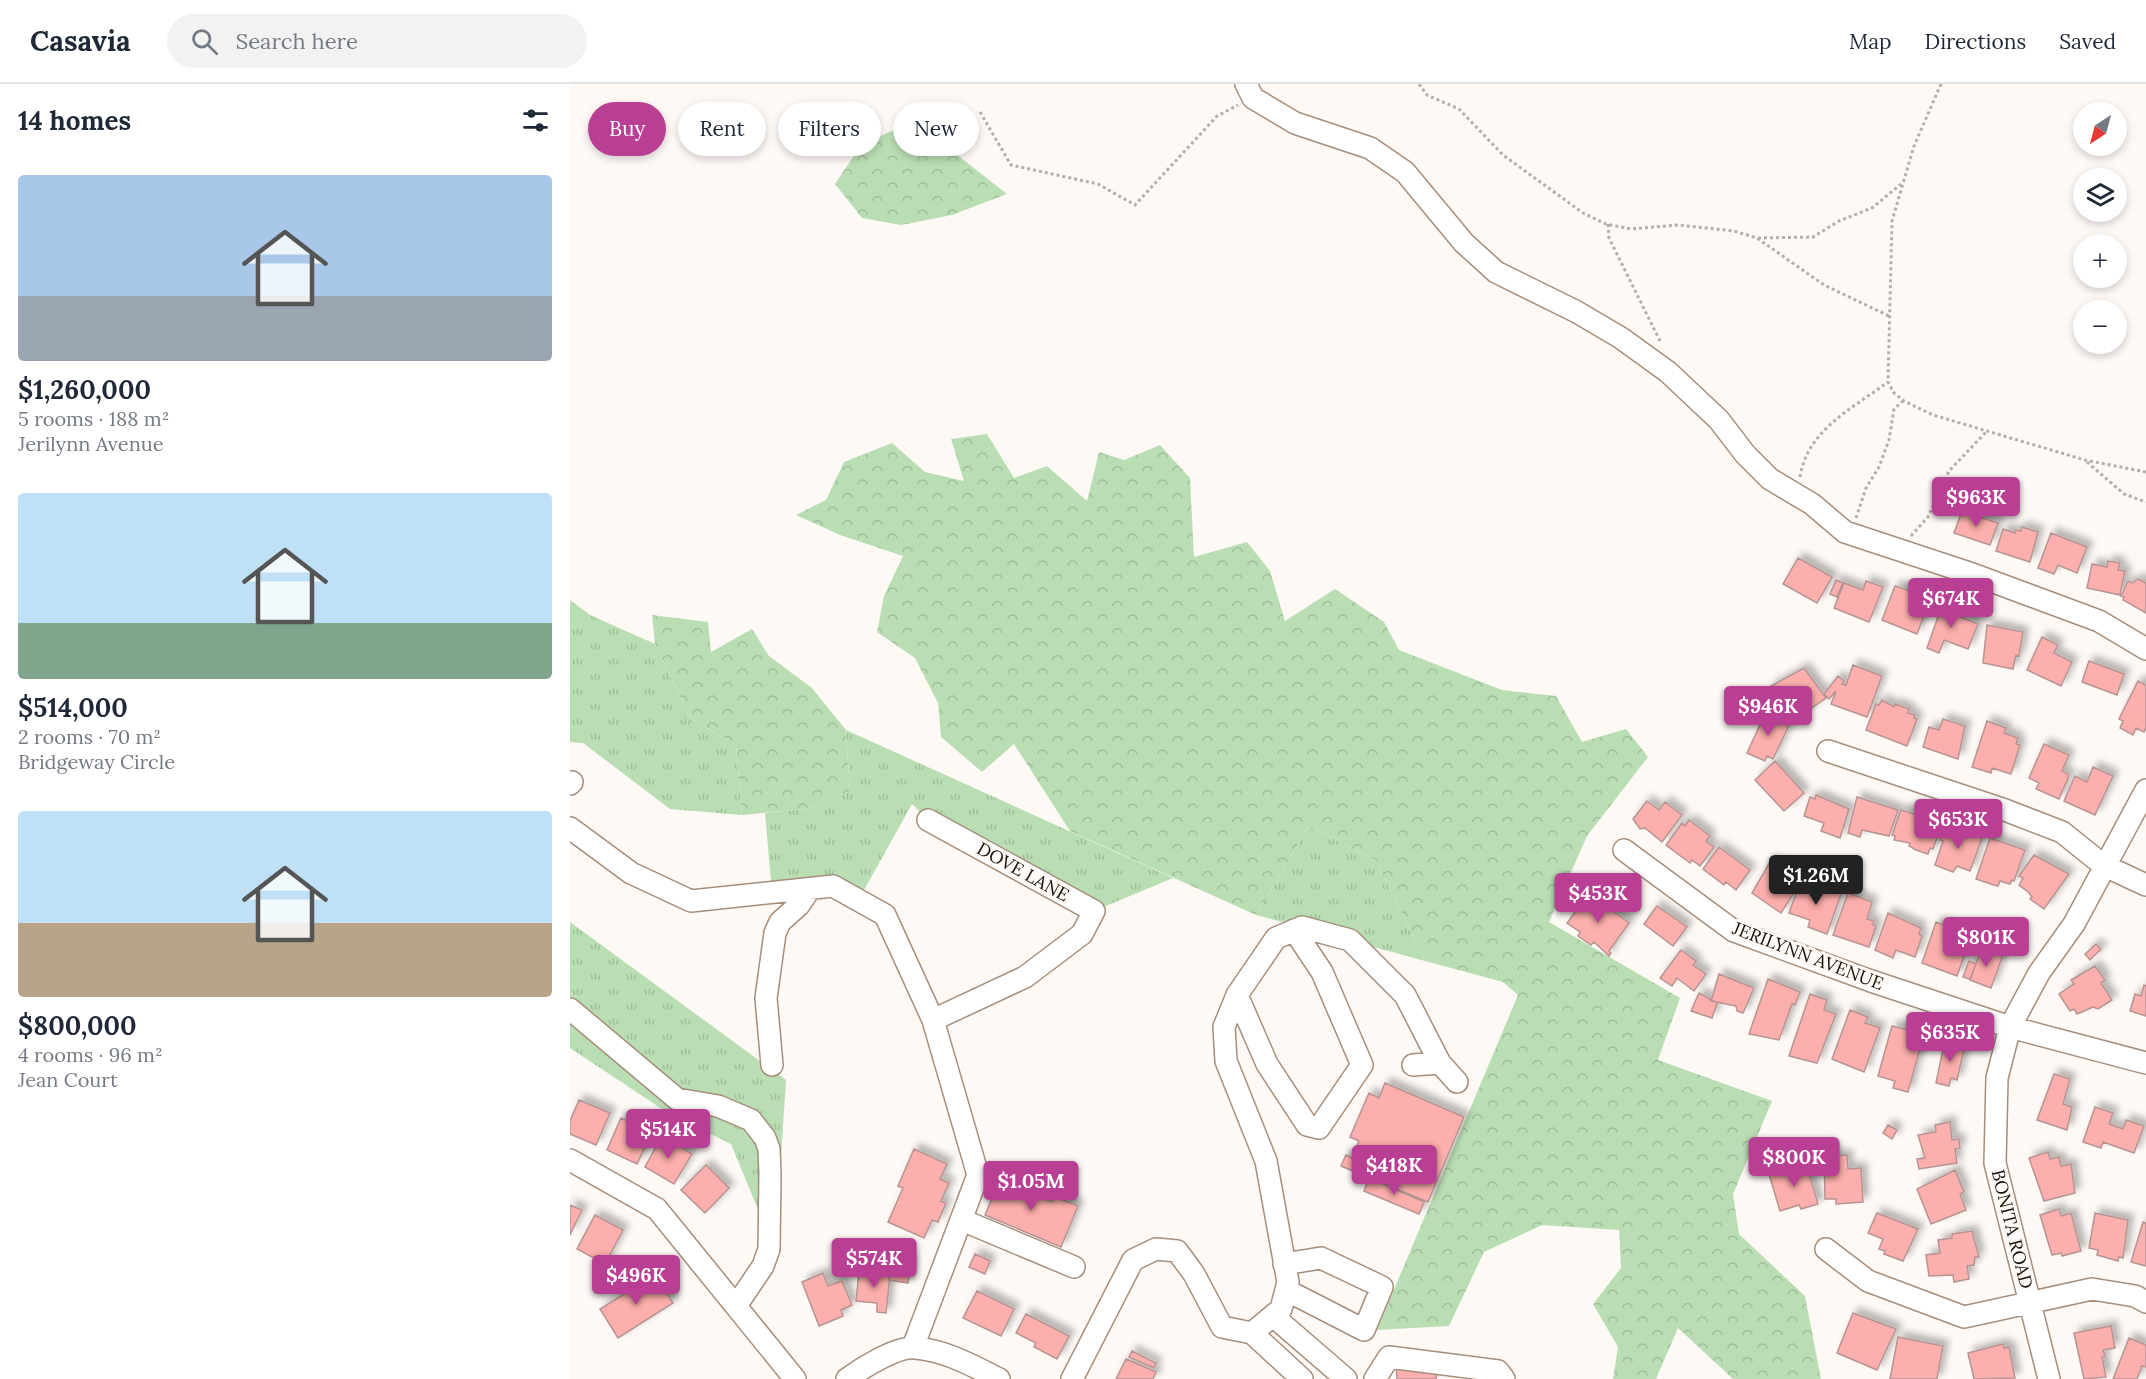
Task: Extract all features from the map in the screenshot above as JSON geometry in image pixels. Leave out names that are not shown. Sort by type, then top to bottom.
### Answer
[{"type":"street","points":[[1249,91],[1295,123],[1370,148],[1405,172],[1464,243],[1496,272],[1530,291],[1577,312],[1621,338],[1663,368],[1719,420],[1745,454],[1770,479],[1812,504],[1847,533],[1900,549],[2100,621],[2146,649]]},
{"type":"street","points":[[1828,752],[2004,810],[2062,832],[2103,865],[2146,885]]},
{"type":"street","name":"BONITA ROAD","points":[[2049,1379],[1995,1163],[1997,1078],[2010,1027],[2039,973],[2073,924],[2103,865],[2146,790]]},
{"type":"street","name":"DOVE LANE","points":[[928,820],[1094,911],[1082,934],[1025,977],[933,1020]]},
{"type":"street","points":[[570,828],[631,873],[691,901],[833,886],[885,915],[933,1020],[978,1175],[913,1347]]},
{"type":"street","name":"JERILYNN AVENUE","points":[[1624,849],[1734,931],[1871,981],[2010,1027],[2146,1063]]},
{"type":"street","points":[[772,1065],[766,998],[775,933],[780,922],[800,905],[810,889]]},
{"type":"street","points":[[1252,1333],[1281,1309],[1288,1282],[1266,1161],[1226,1061],[1224,1027],[1237,995],[1275,938],[1302,927],[1350,940],[1405,995],[1440,1063],[1457,1082]]},
{"type":"street","points":[[1237,995],[1268,1064],[1307,1125],[1319,1128],[1362,1065],[1322,972],[1294,930]]},
{"type":"street","points":[[570,1009],[677,1099],[718,1106],[750,1120],[765,1138],[769,1149],[770,1174],[769,1249],[763,1266],[736,1305]]},
{"type":"street","points":[[1413,1065],[1440,1063]]},
{"type":"street","points":[[570,1160],[657,1209],[795,1379]]},
{"type":"street","points":[[962,1220],[1074,1267]]},
{"type":"street","points":[[1072,1379],[1133,1260],[1156,1249],[1177,1251],[1194,1274],[1222,1327],[1252,1333],[1302,1379]]},
{"type":"street","points":[[1826,1249],[1868,1281],[1964,1317],[2092,1289],[2135,1296],[2146,1302]]},
{"type":"street","points":[[1284,1264],[1321,1258],[1382,1287],[1364,1330],[1286,1290]]},
{"type":"street","points":[[1273,1316],[1346,1379]]},
{"type":"street","points":[[847,1379],[870,1362],[913,1347],[958,1359],[999,1379]]},
{"type":"street","points":[[1376,1379],[1389,1357],[1498,1371],[1504,1379]]},
{"type":"path","points":[[1419,84],[1427,95],[1460,109],[1503,155],[1583,213],[1608,224],[1631,229],[1678,225],[1734,231],[1757,238],[1813,237],[1839,221],[1872,208],[1902,183]]},
{"type":"path","points":[[1941,84],[1914,146],[1892,221],[1888,382],[1894,393],[1904,401],[1933,415],[2085,460],[2146,472]]},
{"type":"path","points":[[980,112],[1011,165],[1098,184],[1134,206],[1217,116],[1249,91]]},
{"type":"path","points":[[1608,224],[1610,238],[1665,352],[1663,368]]},
{"type":"path","points":[[1757,238],[1824,285],[1888,316]]},
{"type":"path","points":[[1797,496],[1801,470],[1808,449],[1813,442],[1824,429],[1888,382]]},
{"type":"path","points":[[1847,533],[1889,440],[1894,409],[1904,401]]},
{"type":"path","points":[[1900,549],[1928,517],[1949,471],[1988,430]]},
{"type":"path","points":[[2085,460],[2124,494],[2146,502]]},
{"type":"green space","points":[[893,131],[893,156],[959,156],[1007,194],[952,215],[901,225],[862,218],[835,184],[854,156],[881,156],[881,136]]},
{"type":"green space","points":[[987,434],[1014,478],[1047,466],[1087,501],[1099,452],[1124,460],[1160,445],[1190,478],[1194,557],[1247,542],[1270,571],[1285,621],[1335,589],[1384,622],[1399,650],[1502,690],[1556,696],[1582,742],[1626,729],[1648,757],[1587,836],[1549,922],[1680,998],[1658,1060],[1772,1101],[1733,1194],[1739,1234],[1805,1296],[1821,1379],[1733,1379],[1678,1328],[1656,1379],[1613,1379],[1618,1347],[1593,1304],[1621,1268],[1619,1230],[1542,1225],[1484,1252],[1449,1326],[1377,1330],[1518,995],[1503,982],[1425,961],[1376,860],[1309,826],[1256,915],[1070,831],[1014,744],[982,772],[941,737],[938,703],[915,658],[877,632],[884,596],[903,556],[840,535],[796,515],[826,500],[844,462],[892,443],[925,472],[964,481],[951,439]]},
{"type":"green space","points":[[570,600],[590,615],[655,644],[690,718],[736,745],[742,815],[670,809],[583,743],[570,742]]},
{"type":"green space","points":[[652,615],[708,622],[711,652],[752,629],[769,656],[812,688],[846,730],[850,791],[805,809],[742,815],[736,745],[690,718],[655,644]]},
{"type":"green space","points":[[846,730],[1173,878],[1094,911],[928,820],[912,804],[858,901],[833,886],[772,893],[765,813],[805,809],[850,791]]},
{"type":"green space","points":[[1309,826],[1376,860],[1425,961],[1256,915]]},
{"type":"green space","points":[[570,922],[786,1080],[775,1251],[731,1144],[671,1115],[570,1048]]},
{"type":"building","points":[[1962,511],[1998,523],[1990,545],[1954,533]]},
{"type":"building","points":[[2022,527],[2038,532],[2030,562],[1996,551],[2003,529],[2015,533],[2016,530],[2021,531]]},
{"type":"building","points":[[2051,533],[2087,547],[2077,573],[2058,565],[2054,574],[2038,568]]},
{"type":"building","points":[[1798,558],[1832,577],[1817,603],[1783,584]]},
{"type":"building","points":[[2108,561],[2120,563],[2118,570],[2125,571],[2120,595],[2087,588],[2092,564],[2107,567]]},
{"type":"building","points":[[2138,579],[2146,583],[2146,613],[2123,600],[2124,597],[2121,596],[2128,581],[2132,583]]},
{"type":"building","points":[[1836,580],[1843,583],[1837,597],[1830,594]]},
{"type":"building","points":[[1866,581],[1883,587],[1869,622],[1834,608],[1844,583],[1863,590]]},
{"type":"building","points":[[1895,586],[1913,592],[1909,601],[1927,608],[1917,634],[1882,620]]},
{"type":"building","points":[[1944,602],[1961,608],[1958,616],[1978,624],[1968,649],[1944,640],[1939,653],[1927,648],[1939,614],[1934,612],[1936,607],[1941,609]]},
{"type":"building","points":[[1987,625],[2023,632],[2019,656],[2016,655],[2013,669],[1983,663]]},
{"type":"building","points":[[2042,637],[2058,645],[2054,653],[2072,662],[2061,686],[2027,670]]},
{"type":"building","points":[[2089,661],[2124,674],[2117,695],[2082,682]]},
{"type":"building","points":[[1853,665],[1882,676],[1867,717],[1831,704],[1836,691],[1829,699],[1824,694],[1838,676],[1844,681],[1842,684],[1846,685]]},
{"type":"building","points":[[1804,668],[1826,698],[1791,722],[1777,700],[1771,704],[1768,699],[1774,695],[1769,687]]},
{"type":"building","points":[[2138,681],[2146,685],[2146,728],[2144,732],[2136,728],[2133,735],[2120,728],[2123,721],[2119,719]]},
{"type":"building","points":[[1882,700],[1894,707],[1895,704],[1909,709],[1908,713],[1915,715],[1914,718],[1917,719],[1907,746],[1866,730],[1876,704],[1879,705]]},
{"type":"building","points":[[1766,712],[1790,723],[1773,759],[1767,756],[1765,761],[1747,753]]},
{"type":"building","points":[[1943,719],[1965,726],[1958,759],[1923,747],[1929,727],[1939,730]]},
{"type":"building","points":[[1987,721],[2006,728],[2004,733],[2018,738],[2016,744],[2020,745],[2011,774],[1992,768],[1991,773],[1972,767]]},
{"type":"building","points":[[2044,744],[2069,755],[2062,771],[2068,774],[2068,778],[2059,799],[2036,789],[2039,783],[2029,778]]},
{"type":"building","points":[[1775,761],[1804,793],[1784,811],[1755,780]]},
{"type":"building","points":[[2093,767],[2113,776],[2095,815],[2064,801],[2075,776],[2087,782]]},
{"type":"building","points":[[1816,795],[1849,809],[1840,838],[1821,831],[1824,823],[1804,816],[1810,797],[1815,799]]},
{"type":"building","points":[[1857,797],[1898,810],[1889,836],[1862,830],[1860,837],[1848,833]]},
{"type":"building","points":[[1647,801],[1659,810],[1665,802],[1682,815],[1662,842],[1645,828],[1640,829],[1633,819]]},
{"type":"building","points":[[1901,810],[1942,823],[1933,849],[1930,848],[1928,854],[1909,846],[1910,843],[1894,840],[1895,836],[1892,835]]},
{"type":"building","points":[[1689,820],[1710,836],[1706,841],[1714,847],[1700,866],[1692,860],[1690,863],[1666,845],[1682,823],[1685,826]]},
{"type":"building","points":[[1949,825],[1982,838],[1970,871],[1957,866],[1953,872],[1935,865],[1943,841],[1940,840],[1942,834],[1945,835]]},
{"type":"building","points":[[1990,838],[2025,850],[2014,881],[2012,880],[2010,884],[2000,881],[1998,886],[1976,879]]},
{"type":"building","points":[[1719,847],[1750,870],[1736,890],[1726,882],[1724,885],[1703,869]]},
{"type":"building","points":[[2034,855],[2069,874],[2044,909],[2030,899],[2032,897],[2019,885],[2023,878],[2019,876]]},
{"type":"building","points":[[1770,862],[1802,880],[1781,913],[1752,893]]},
{"type":"building","points":[[1808,879],[1841,894],[1827,934],[1808,927],[1810,920],[1789,913],[1797,891],[1803,893]]},
{"type":"building","points":[[1589,893],[1629,923],[1609,951],[1611,953],[1609,956],[1594,942],[1591,945],[1578,936],[1580,932],[1567,923]]},
{"type":"building","points":[[1848,893],[1872,902],[1867,919],[1874,921],[1873,925],[1876,926],[1869,947],[1833,935]]},
{"type":"building","points":[[1657,906],[1687,927],[1673,946],[1644,924]]},
{"type":"building","points":[[1888,913],[1921,928],[1919,934],[1922,936],[1915,957],[1896,950],[1893,958],[1875,950]]},
{"type":"building","points":[[1936,922],[1965,933],[1959,951],[1965,953],[1957,976],[1922,963]]},
{"type":"building","points":[[2096,944],[2101,949],[2090,960],[2085,954]]},
{"type":"building","points":[[1982,947],[2003,955],[1991,988],[1970,980]]},
{"type":"building","points":[[1681,950],[1696,961],[1693,965],[1706,974],[1694,991],[1677,978],[1672,986],[1660,978]]},
{"type":"building","points":[[1969,961],[1976,964],[1970,979],[1963,977]]},
{"type":"building","points":[[2095,966],[2105,980],[2101,983],[2112,1000],[2098,1009],[2093,1007],[2077,1014],[2074,1009],[2070,1011],[2059,994],[2074,984],[2071,980]]},
{"type":"building","points":[[1719,974],[1754,988],[1743,1013],[1737,1011],[1736,1006],[1711,1001]]},
{"type":"building","points":[[1768,979],[1800,992],[1795,1005],[1792,1004],[1779,1040],[1749,1034]]},
{"type":"building","points":[[2144,985],[2146,986],[2146,1016],[2130,1011],[2135,994],[2141,996]]},
{"type":"building","points":[[1699,993],[1717,1003],[1712,1018],[1691,1011]]},
{"type":"building","points":[[1810,994],[1827,1000],[1824,1010],[1836,1014],[1817,1063],[1789,1056]]},
{"type":"building","points":[[1850,1010],[1868,1017],[1865,1023],[1880,1028],[1864,1072],[1832,1059]]},
{"type":"building","points":[[1892,1026],[1912,1031],[1911,1038],[1922,1041],[1908,1092],[1893,1088],[1895,1081],[1878,1076]]},
{"type":"building","points":[[1945,1040],[1965,1045],[1957,1080],[1951,1078],[1949,1086],[1936,1083]]},
{"type":"building","points":[[2054,1074],[2070,1079],[2063,1104],[2072,1107],[2067,1130],[2037,1120]]},
{"type":"building","points":[[1385,1083],[1464,1117],[1428,1202],[1341,1166],[1346,1155],[1352,1158],[1359,1141],[1350,1137],[1369,1093],[1379,1098]]},
{"type":"building","points":[[579,1100],[610,1113],[596,1145],[570,1134],[570,1121]]},
{"type":"building","points":[[2095,1107],[2113,1113],[2109,1124],[2123,1129],[2126,1120],[2144,1126],[2134,1153],[2103,1142],[2101,1148],[2083,1142]]},
{"type":"building","points":[[621,1118],[652,1132],[637,1164],[607,1150]]},
{"type":"building","points":[[1950,1122],[1952,1140],[1959,1139],[1960,1148],[1955,1149],[1957,1163],[1919,1169],[1917,1159],[1925,1158],[1918,1135],[1936,1132],[1935,1125]]},
{"type":"building","points":[[1888,1125],[1897,1130],[1892,1139],[1883,1133]]},
{"type":"building","points":[[662,1136],[692,1154],[674,1184],[645,1167]]},
{"type":"building","points":[[914,1149],[947,1164],[940,1179],[949,1183],[941,1201],[946,1203],[938,1222],[932,1220],[924,1238],[888,1222],[903,1188],[898,1186]]},
{"type":"building","points":[[2048,1152],[2050,1159],[2059,1157],[2061,1166],[2071,1164],[2075,1193],[2044,1201],[2029,1158]]},
{"type":"building","points":[[1847,1155],[1848,1169],[1861,1168],[1863,1202],[1836,1204],[1836,1199],[1825,1199],[1824,1156]]},
{"type":"building","points":[[1806,1163],[1818,1204],[1801,1209],[1799,1205],[1780,1211],[1769,1174]]},
{"type":"building","points":[[706,1165],[729,1188],[705,1213],[681,1190]]},
{"type":"building","points":[[1955,1170],[1964,1192],[1960,1194],[1966,1210],[1931,1224],[1917,1189]]},
{"type":"building","points":[[1002,1174],[1022,1182],[1019,1189],[1052,1202],[1055,1197],[1078,1206],[1061,1247],[985,1215]]},
{"type":"building","points":[[1369,1178],[1424,1202],[1419,1214],[1364,1191]]},
{"type":"building","points":[[570,1205],[582,1210],[570,1235]]},
{"type":"building","points":[[2059,1209],[2061,1216],[2071,1213],[2081,1251],[2062,1256],[2061,1253],[2052,1255],[2040,1215]]},
{"type":"building","points":[[1877,1213],[1918,1229],[1903,1261],[1884,1254],[1885,1251],[1879,1249],[1883,1239],[1868,1233]]},
{"type":"building","points":[[2095,1213],[2128,1220],[2123,1258],[2119,1257],[2118,1261],[2097,1255],[2098,1250],[2089,1248]]},
{"type":"building","points":[[595,1215],[623,1230],[605,1264],[577,1249]]},
{"type":"building","points":[[2143,1222],[2146,1223],[2146,1266],[2131,1262]]},
{"type":"building","points":[[1972,1231],[1979,1257],[1975,1257],[1974,1265],[1967,1266],[1969,1279],[1954,1282],[1953,1275],[1929,1276],[1926,1255],[1940,1253],[1938,1240],[1952,1238],[1952,1234]]},
{"type":"building","points":[[975,1254],[990,1261],[985,1274],[969,1267]]},
{"type":"building","points":[[892,1259],[911,1262],[908,1283],[889,1280]]},
{"type":"building","points":[[859,1271],[890,1274],[886,1313],[877,1312],[877,1303],[856,1301]]},
{"type":"building","points":[[823,1273],[828,1286],[842,1281],[852,1305],[841,1310],[843,1316],[819,1326],[802,1282]]},
{"type":"building","points":[[655,1275],[673,1303],[618,1338],[600,1309]]},
{"type":"building","points":[[977,1291],[1014,1309],[1001,1336],[963,1318]]},
{"type":"building","points":[[1853,1313],[1896,1329],[1877,1370],[1837,1353]]},
{"type":"building","points":[[1026,1314],[1069,1336],[1057,1359],[1034,1347],[1036,1343],[1016,1333]]},
{"type":"building","points":[[2111,1326],[2115,1348],[2103,1350],[2106,1377],[2084,1379],[2074,1333]]},
{"type":"building","points":[[1898,1337],[1943,1346],[1937,1379],[1890,1379]]},
{"type":"building","points":[[2129,1338],[2146,1345],[2146,1367],[2142,1366],[2137,1379],[2113,1379]]},
{"type":"building","points":[[2003,1344],[2004,1348],[2009,1347],[2015,1378],[1974,1379],[1968,1353]]},
{"type":"building","points":[[1132,1351],[1156,1363],[1154,1368],[1129,1357]]},
{"type":"building","points":[[1126,1359],[1156,1372],[1153,1379],[1116,1379]]},
{"type":"building","points":[[1396,1365],[1437,1371],[1436,1379],[1397,1379]]}]
